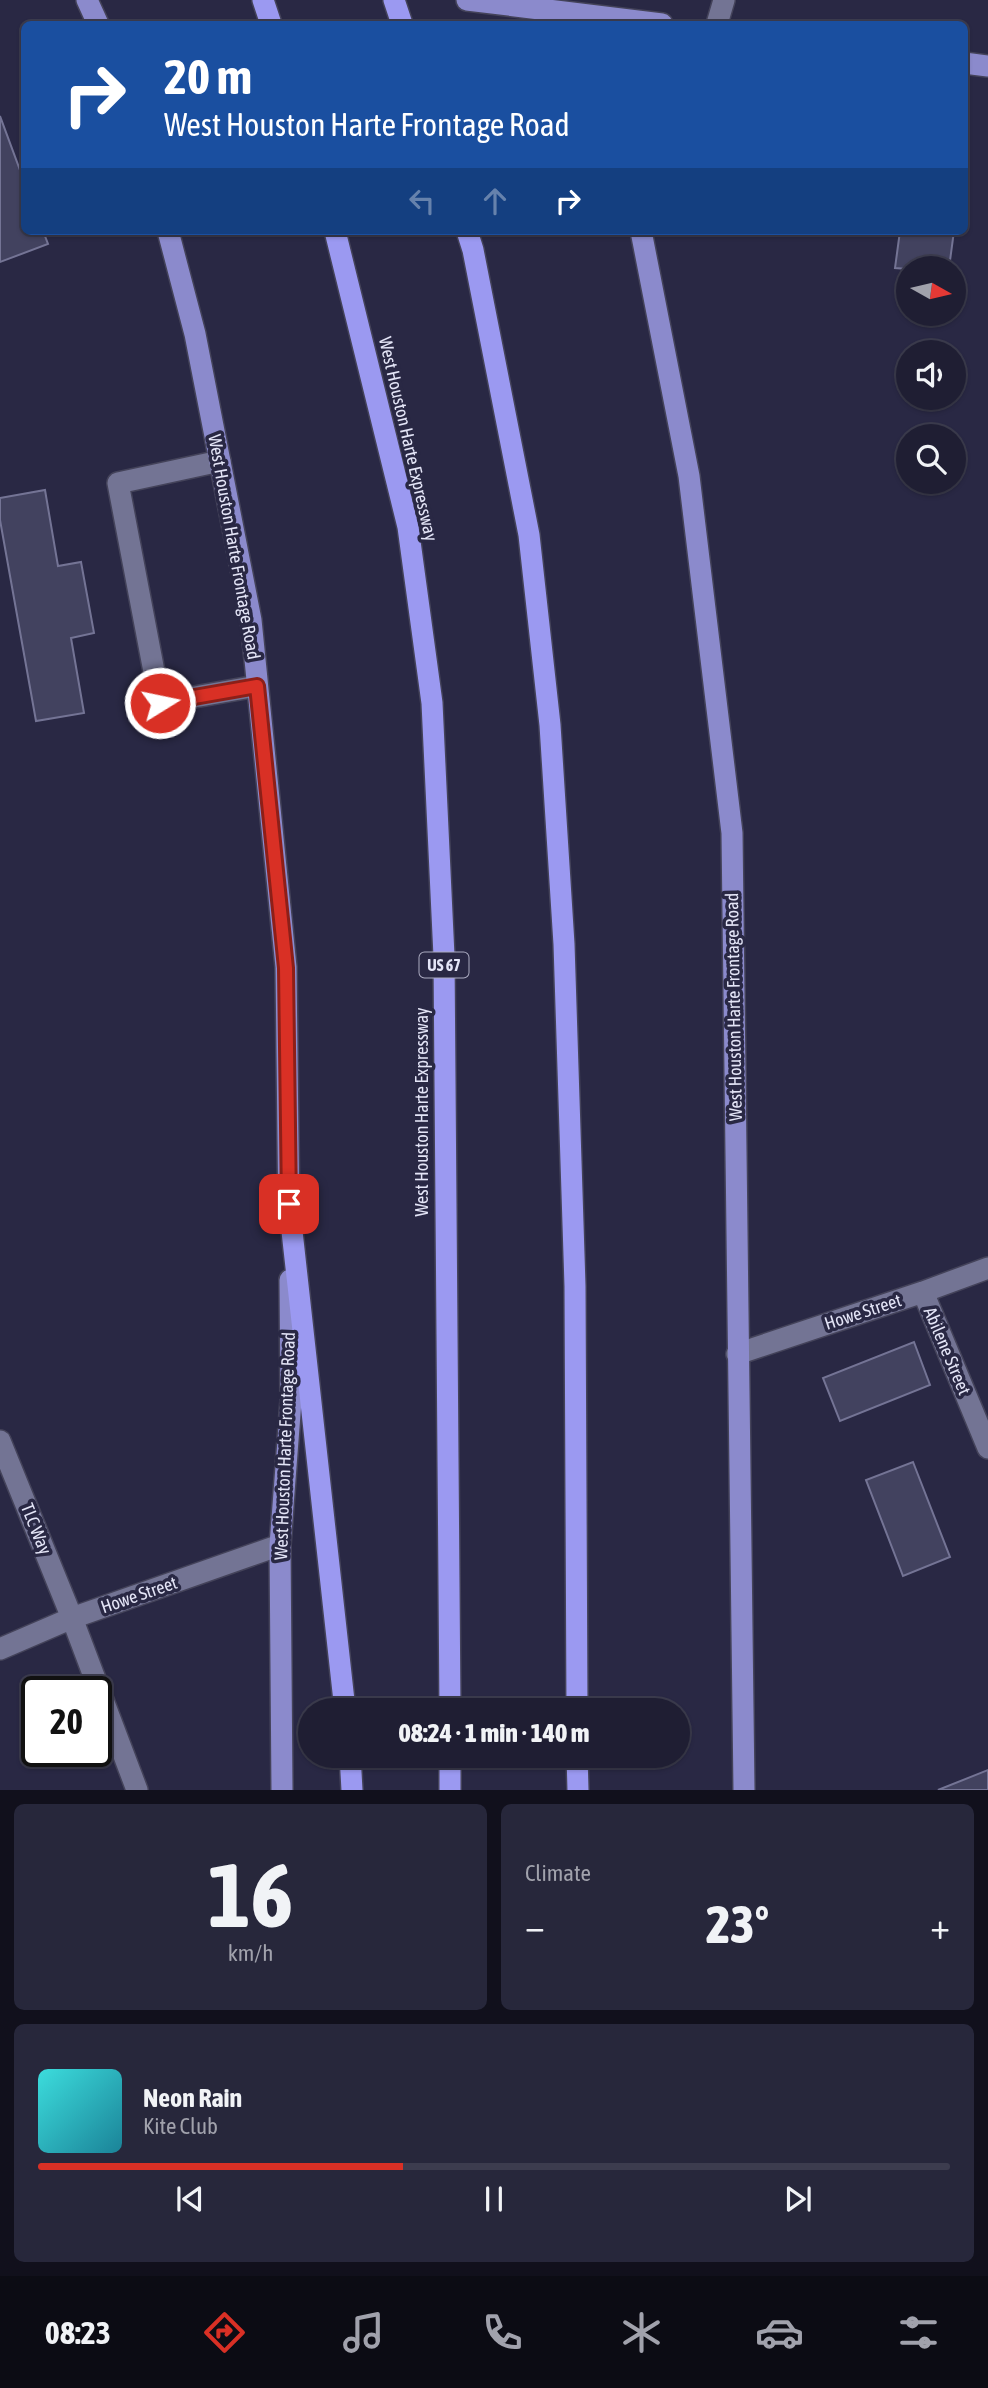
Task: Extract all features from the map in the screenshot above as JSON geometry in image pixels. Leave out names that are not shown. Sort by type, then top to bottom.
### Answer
[{"type":"highway","points":[[262,0],[270,21]]},
{"type":"highway","points":[[394,0],[401,21]]},
{"type":"highway","name":"West Houston Harte Expressway","points":[[335,235],[408,527],[432,702],[444,956],[450,1698]]},
{"type":"highway","points":[[468,235],[529,535],[550,725],[564,944],[575,1286],[577,1698]]},
{"type":"highway","points":[[289,1204],[344,1698]]},
{"type":"highway","points":[[351,1768],[352,1790]]},
{"type":"highway","points":[[450,1768],[450,1790]]},
{"type":"highway","points":[[577,1768],[578,1790]]},
{"type":"main road","points":[[87,0],[96,21]]},
{"type":"main road","points":[[467,0],[642,21]]},
{"type":"main road","points":[[968,64],[988,66]]},
{"type":"main road","name":"West Houston Harte Frontage Road","points":[[169,235],[195,334],[251,620],[286,968],[291,1401],[280,1545],[282,1790]]},
{"type":"main road","name":"West Houston Harte Frontage Road","points":[[641,235],[689,476],[732,833],[744,1790]]},
{"type":"street","points":[[718,21],[724,0]]},
{"type":"street","points":[[220,461],[118,483],[160,703],[257,686]]},
{"type":"street","name":"Howe Street","points":[[737,1354],[923,1293],[988,1268]]},
{"type":"street","name":"Abilene Street","points":[[923,1293],[988,1448]]},
{"type":"street","name":"TLC Way","points":[[0,1441],[72,1618],[137,1790]]},
{"type":"street","name":"Howe Street","points":[[0,1649],[72,1618],[280,1545]]},
{"type":"building","points":[[0,116],[21,173],[21,235],[45,235],[48,244],[0,262]]},
{"type":"building","points":[[899,235],[953,235],[951,256],[897,256]]},
{"type":"building","points":[[45,490],[58,566],[81,562],[94,633],[71,638],[84,713],[36,721],[0,520],[0,498]]},
{"type":"building","points":[[914,1342],[930,1385],[840,1421],[823,1378]]},
{"type":"building","points":[[913,1462],[950,1557],[903,1576],[866,1480]]},
{"type":"building","points":[[988,1770],[988,1790],[938,1790]]},
{"type":"route","points":[[160,703],[257,686],[286,968],[289,1204]]}]
